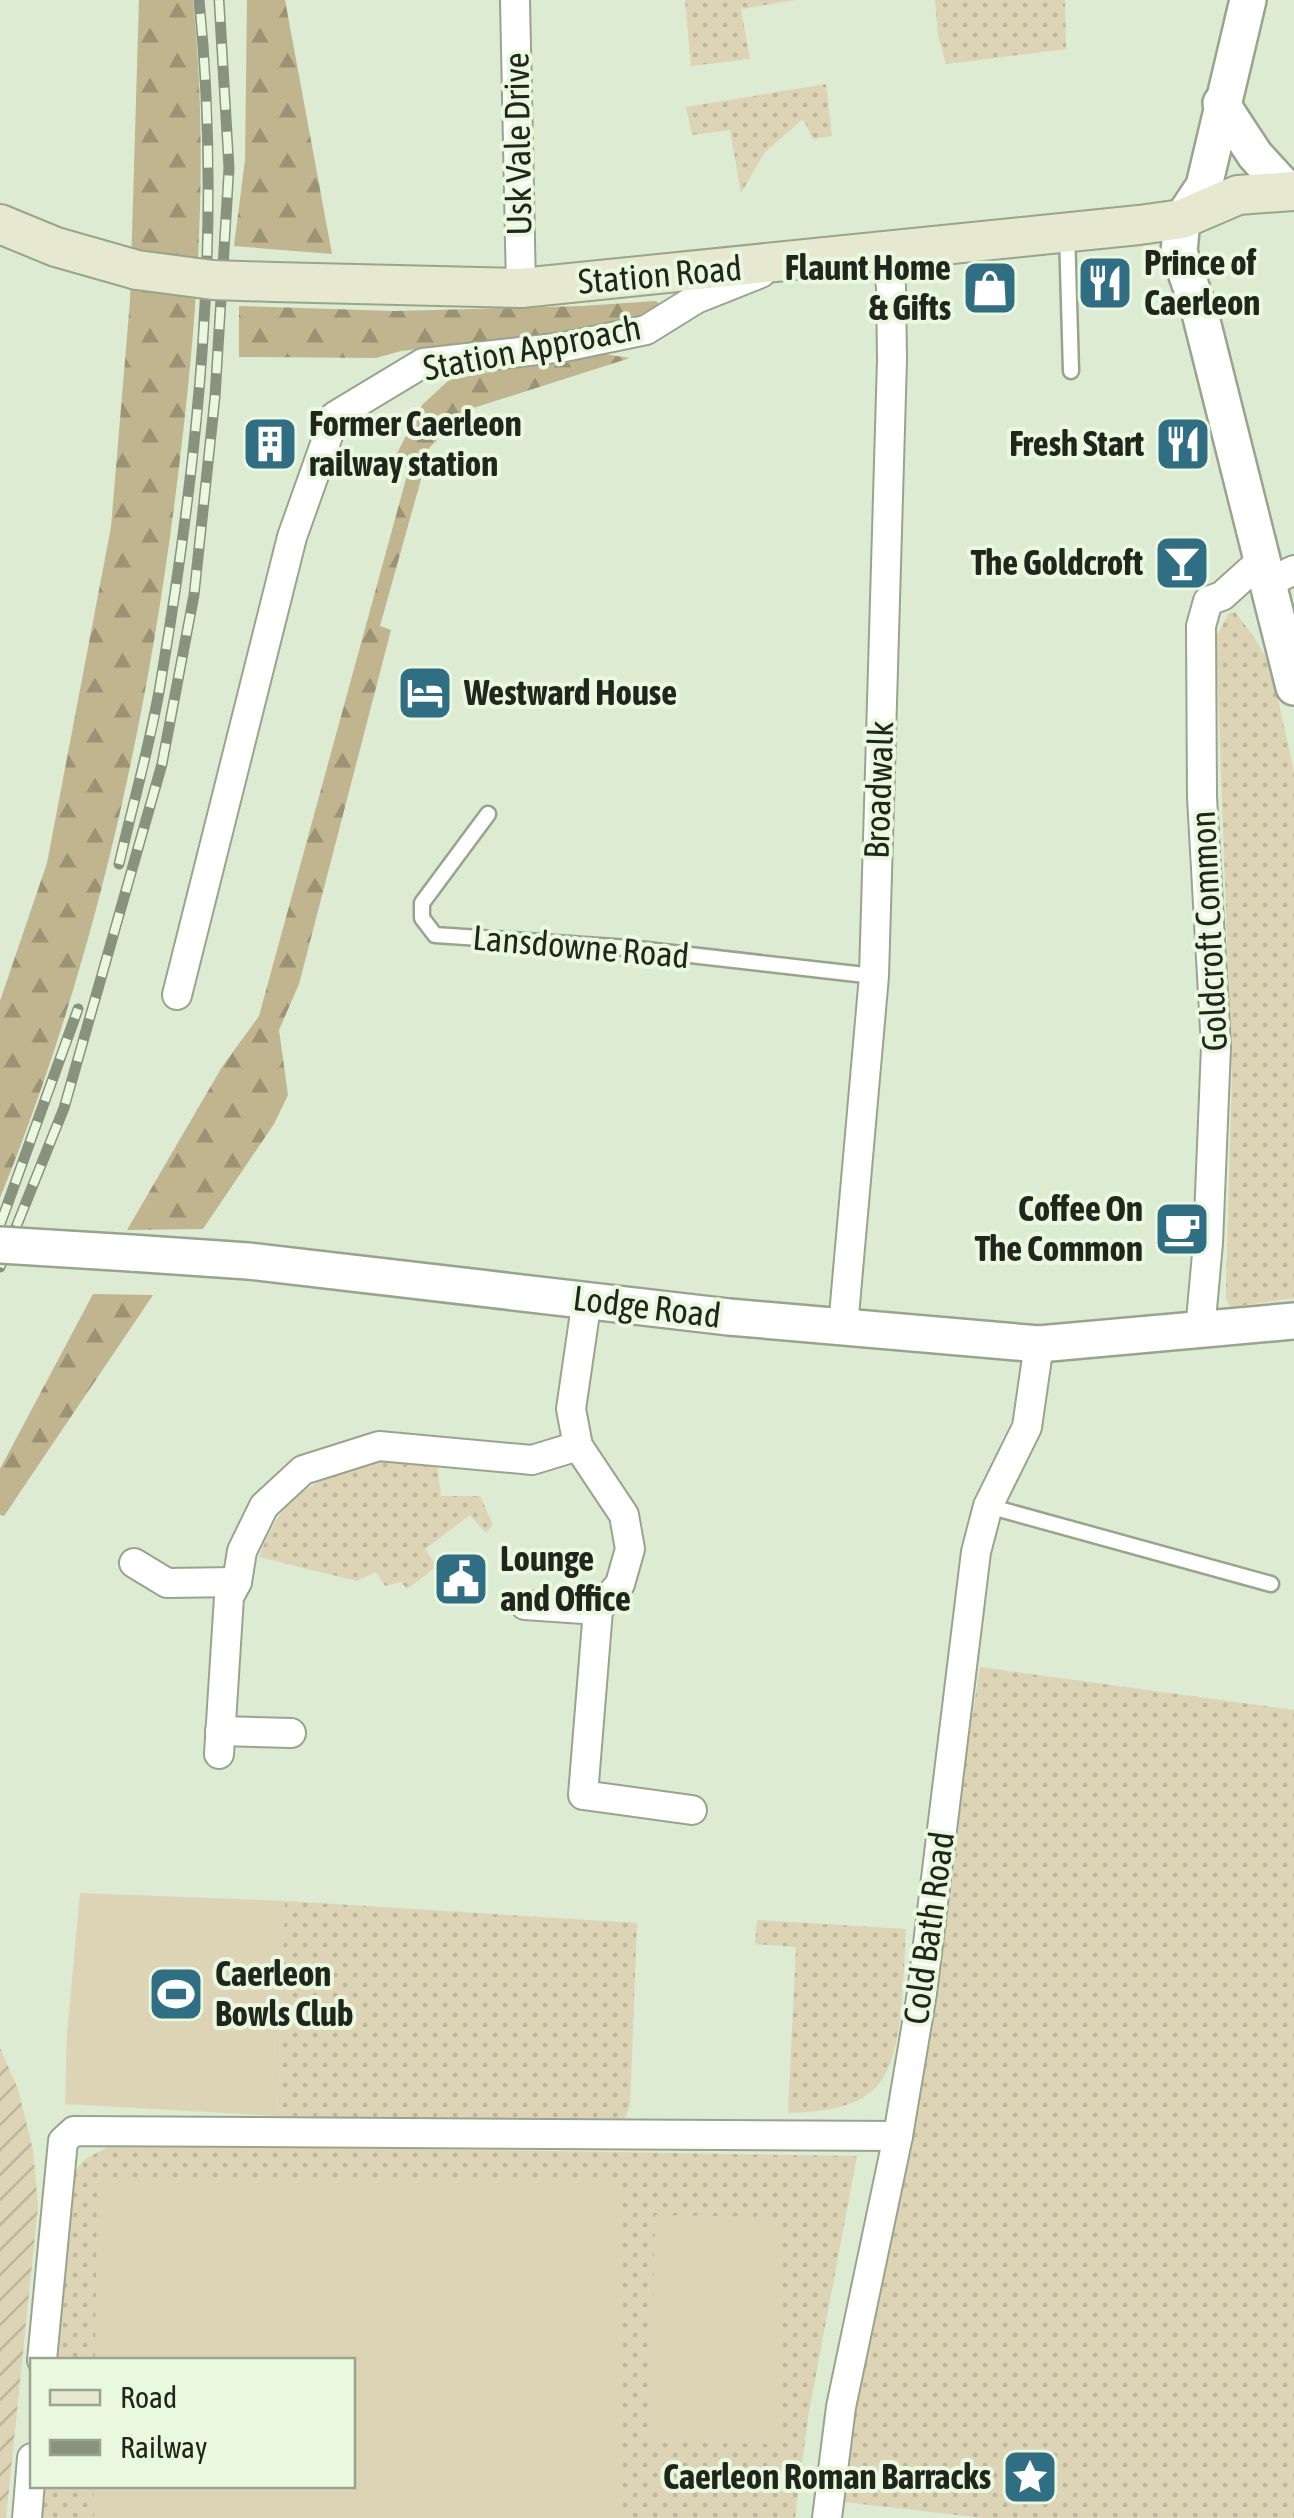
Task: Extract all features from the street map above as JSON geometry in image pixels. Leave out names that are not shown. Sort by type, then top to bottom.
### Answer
[{"type":"main road","name":"Station Road","points":[[0,224],[56,247],[137,270],[213,280],[521,288],[1182,219],[1238,195],[1291,190]]},
{"type":"street","name":"Usk Vale Drive","points":[[515,0],[521,288]]},
{"type":"street","points":[[1248,0],[1204,186],[1182,219],[1179,252],[1275,571],[1294,686]]},
{"type":"street","points":[[1222,103],[1255,154],[1291,190]]},
{"type":"street","name":"Broadwalk","points":[[843,1326],[874,976],[892,360],[891,287],[886,252]]},
{"type":"street","name":"Station Approach","points":[[177,995],[292,537],[336,416],[423,363],[564,347],[646,330],[696,299],[786,263]]},
{"type":"street","name":"Goldcroft Common","points":[[1200,1330],[1208,1243],[1216,1047],[1202,797],[1201,626],[1208,601],[1275,571]]},
{"type":"street","name":"Lodge Road","points":[[0,1245],[266,1263],[729,1317],[1039,1344],[1294,1320]]},
{"type":"street","points":[[586,1299],[571,1409],[578,1446],[624,1515],[630,1549],[620,1584],[598,1610],[583,1795],[692,1810]]},
{"type":"street","name":"Cold Bath Road","points":[[827,2518],[840,2410],[898,2136],[922,1993],[976,1552],[988,1506],[1027,1427],[1039,1344]]},
{"type":"street","points":[[291,1734],[220,1742],[229,1597],[242,1550],[264,1506],[303,1470],[379,1446],[532,1460],[578,1446]]},
{"type":"street","points":[[134,1563],[167,1583],[236,1582]]},
{"type":"street","points":[[525,1605],[598,1610]]},
{"type":"street","points":[[42,2358],[62,2140],[74,2130],[898,2136]]},
{"type":"street","points":[[27,2518],[30,2482]]},
{"type":"lane","points":[[1066,232],[1071,371]]},
{"type":"lane","name":"Lansdowne Road","points":[[488,814],[422,902],[422,918],[435,935],[629,948],[874,976]]},
{"type":"lane","points":[[988,1506],[1271,1584]]},
{"type":"shaded area","points":[[685,0],[795,0],[741,9],[750,59],[691,66]]},
{"type":"shaded area","points":[[935,0],[1065,0],[1066,49],[946,64]]},
{"type":"shaded area","points":[[826,84],[832,136],[813,139],[803,119],[765,152],[741,193],[730,130],[692,135],[686,107]]},
{"type":"shaded area","points":[[1235,612],[1271,667],[1294,772],[1294,1298],[1231,1307],[1226,1299],[1226,1284],[1232,1075],[1216,637],[1229,613]]},
{"type":"shaded area","points":[[378,1461],[437,1465],[441,1496],[480,1496],[493,1525],[486,1533],[470,1515],[425,1549],[437,1566],[407,1589],[401,1582],[385,1586],[376,1572],[357,1581],[259,1557],[279,1516],[304,1491]]},
{"type":"shaded area","points":[[980,1667],[1294,1710],[1294,2518],[984,2518],[843,2502],[853,2403],[886,2270]]},
{"type":"shaded area","name":"Caerleon Bowls Club","points":[[80,1893],[285,1901],[277,2116],[65,2104],[67,2033]]},
{"type":"shaded area","points":[[285,1901],[637,1923],[630,2106],[623,2122],[277,2116]]},
{"type":"shaded area","points":[[757,1920],[906,1929],[895,2049],[881,2081],[863,2098],[826,2110],[788,2113],[796,1947],[755,1944]]},
{"type":"shaded area","points":[[0,2048],[18,2089],[33,2150],[38,2206],[6,2518],[0,2518]]},
{"type":"shaded area","points":[[114,2144],[857,2156],[808,2417],[795,2518],[40,2518],[43,2488],[355,2488],[355,2358],[53,2358],[69,2178],[85,2159]]},
{"type":"shaded area","points":[[97,2177],[622,2181],[618,2518],[94,2518],[94,2488],[355,2488],[355,2358],[95,2358]]},
{"type":"shaded area","points":[[655,2215],[780,2217],[777,2444],[650,2442]]},
{"type":"green space","points":[[139,0],[193,0],[198,58],[199,234],[179,467],[152,654],[114,838],[64,1020],[0,1198],[0,1001],[47,863],[111,527],[130,301]]},
{"type":"green space","points":[[247,0],[285,0],[332,254],[234,246],[245,160]]},
{"type":"green space","points":[[656,301],[662,306],[616,323],[401,351],[376,358],[239,357],[239,306],[395,311]]},
{"type":"green space","points":[[592,352],[630,358],[467,410],[430,447],[380,626],[391,630],[299,984],[279,1030],[288,1095],[274,1124],[203,1229],[127,1230],[222,1067],[259,1016],[409,468],[392,463],[422,405],[449,380]]},
{"type":"green space","points":[[93,1294],[153,1295],[4,1516],[0,1515],[0,1469]]},
{"type":"railway","points":[[119,864],[161,680],[196,426],[203,341],[208,170],[199,0]]},
{"type":"railway","points":[[0,1267],[64,1108],[162,764],[194,595],[215,397],[229,168],[219,0]]},
{"type":"railway","points":[[0,1225],[78,1009]]},
{"type":"place","name":"Prince of Caerleon","points":[[1105,283]]},
{"type":"place","name":"Flaunt Home & Gifts","points":[[990,288]]},
{"type":"place","name":"Former Caerleon railway station","points":[[270,444]]},
{"type":"place","name":"Fresh Start","points":[[1183,444]]},
{"type":"place","name":"The Goldcroft","points":[[1182,563]]},
{"type":"place","name":"Westward House","points":[[425,693]]},
{"type":"place","name":"Coffee On The Common","points":[[1182,1229]]},
{"type":"place","name":"Lounge and Office","points":[[461,1579]]},
{"type":"place","name":"Caerleon Bowls Club","points":[[176,1994]]},
{"type":"place","name":"Caerleon Roman Barracks","points":[[1030,2477]]}]
